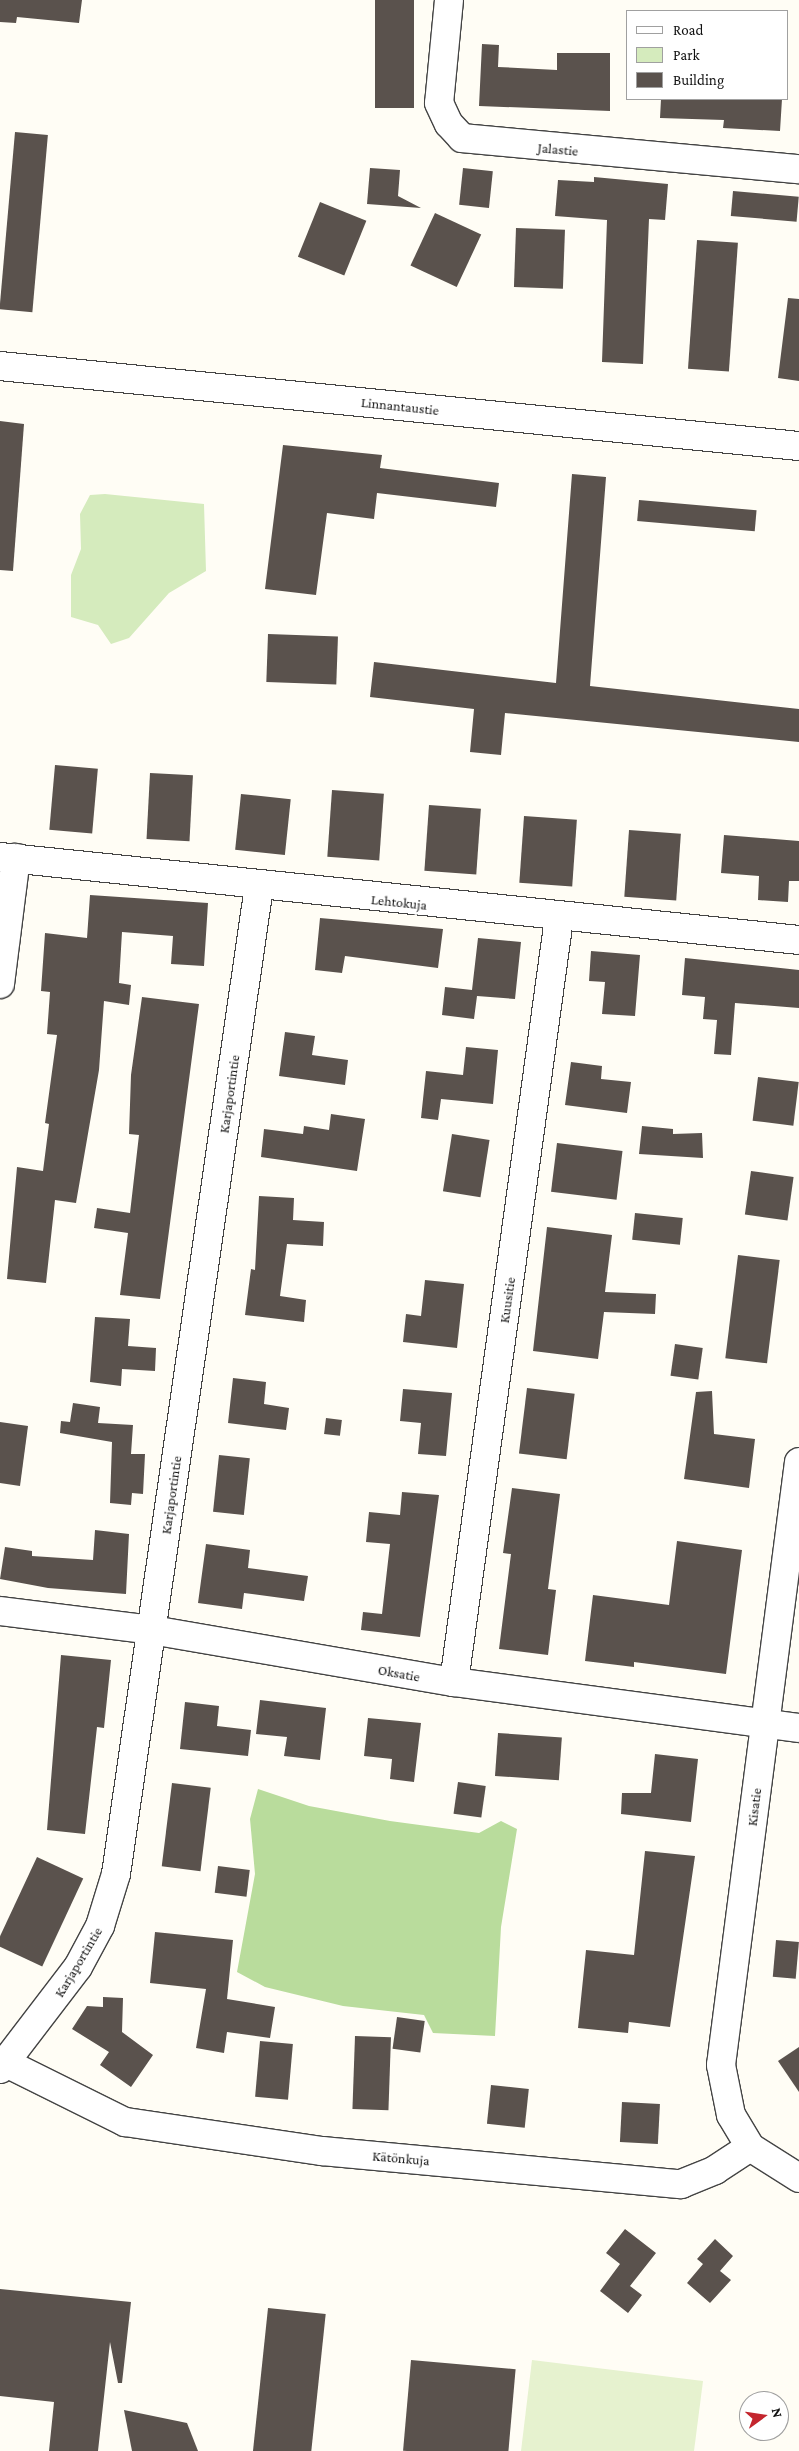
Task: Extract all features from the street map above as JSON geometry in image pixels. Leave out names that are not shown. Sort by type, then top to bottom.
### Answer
[{"type":"street","name":"Jalastie","points":[[449,0],[439,103],[449,124],[462,138],[799,169]]},
{"type":"street","name":"Linnantaustie","points":[[0,366],[799,446]]},
{"type":"street","name":"Lehtokuja","points":[[8,858],[259,888],[799,940]]},
{"type":"street","points":[[0,984],[8,858]]},
{"type":"street","name":"Karjaportintie","points":[[1,2064],[48,2009],[100,1926],[116,1874],[259,888]]},
{"type":"street","name":"Kuusitie","points":[[454,1682],[559,918]]},
{"type":"street","name":"Kisatie","points":[[750,2147],[731,2115],[721,2065],[799,1462]]},
{"type":"street","name":"Oksatie","points":[[0,1611],[152,1630],[454,1682],[799,1728]]},
{"type":"street","name":"Kätönkuja","points":[[1,2064],[125,2122],[322,2151],[681,2184],[715,2170],[750,2147]]},
{"type":"street","points":[[750,2147],[799,2178]]},
{"type":"green space","points":[[105,494],[204,504],[206,571],[169,593],[129,638],[111,644],[98,625],[71,617],[71,575],[81,549],[80,514],[90,495]]},
{"type":"green space","points":[[258,1789],[309,1806],[390,1821],[479,1833],[501,1821],[517,1829],[501,1927],[495,2036],[433,2033],[424,2015],[343,2006],[265,1987],[237,1972],[255,1874],[250,1819]]},
{"type":"green space","points":[[532,2360],[703,2381],[694,2451],[521,2451]]},
{"type":"building","points":[[0,0],[82,0],[79,23],[17,17],[16,23],[0,22]]},
{"type":"building","points":[[375,0],[414,0],[414,108],[375,108]]},
{"type":"building","points":[[482,44],[499,45],[498,67],[557,70],[557,53],[610,53],[610,111],[479,106]]},
{"type":"building","points":[[661,100],[782,100],[780,131],[723,128],[724,120],[660,118]]},
{"type":"building","points":[[15,132],[48,135],[32,312],[0,309]]},
{"type":"building","points":[[370,168],[400,170],[398,196],[421,208],[367,204]]},
{"type":"building","points":[[463,168],[493,171],[489,208],[459,205]]},
{"type":"building","points":[[594,177],[668,184],[665,220],[649,219],[643,364],[602,362],[607,220],[555,216],[558,180],[594,182]]},
{"type":"building","points":[[733,191],[799,197],[797,222],[731,216]]},
{"type":"building","points":[[320,202],[366,221],[344,275],[298,257]]},
{"type":"building","points":[[435,213],[481,235],[457,287],[410,266]]},
{"type":"building","points":[[516,228],[565,230],[563,289],[514,287]]},
{"type":"building","points":[[697,240],[738,243],[729,372],[688,369]]},
{"type":"building","points":[[788,298],[799,299],[799,381],[778,378]]},
{"type":"building","points":[[0,421],[24,424],[13,571],[0,570]]},
{"type":"building","points":[[283,445],[382,455],[380,468],[499,483],[496,507],[377,493],[374,519],[327,513],[316,595],[265,589]]},
{"type":"building","points":[[572,474],[606,477],[590,686],[799,709],[799,742],[505,713],[501,755],[470,752],[474,709],[370,697],[374,662],[556,683]]},
{"type":"building","points":[[639,500],[757,510],[755,531],[637,521]]},
{"type":"building","points":[[268,634],[338,636],[336,684],[266,682]]},
{"type":"building","points":[[55,765],[98,769],[92,834],[49,830]]},
{"type":"building","points":[[150,773],[193,775],[189,841],[147,839]]},
{"type":"building","points":[[332,790],[384,794],[379,860],[327,857]]},
{"type":"building","points":[[241,794],[291,799],[285,855],[235,850]]},
{"type":"building","points":[[429,805],[481,809],[476,874],[424,871]]},
{"type":"building","points":[[524,816],[577,820],[572,887],[519,883]]},
{"type":"building","points":[[629,830],[681,834],[676,900],[624,897]]},
{"type":"building","points":[[724,835],[799,841],[799,881],[789,881],[788,902],[758,900],[759,876],[721,873]]},
{"type":"building","points":[[90,895],[208,903],[204,966],[171,964],[173,936],[122,932],[119,983],[131,985],[129,1005],[104,1001],[99,1070],[76,1203],[55,1200],[46,1283],[7,1279],[17,1167],[43,1171],[49,1124],[45,1123],[57,1035],[47,1034],[50,992],[41,991],[45,933],[87,938]]},
{"type":"building","points":[[320,918],[443,929],[438,968],[345,956],[342,973],[315,970]]},
{"type":"building","points":[[478,938],[521,942],[515,999],[477,996],[474,1019],[442,1015],[445,987],[472,990]]},
{"type":"building","points":[[591,951],[640,955],[635,1016],[602,1014],[605,982],[589,981]]},
{"type":"building","points":[[685,958],[799,970],[799,1008],[735,1003],[731,1055],[714,1054],[717,1020],[703,1019],[705,997],[682,995]]},
{"type":"building","points":[[142,997],[199,1004],[160,1299],[120,1295],[128,1233],[94,1228],[97,1208],[130,1213],[139,1135],[129,1134],[131,1075]]},
{"type":"building","points":[[285,1032],[315,1036],[312,1055],[348,1060],[345,1085],[279,1076]]},
{"type":"building","points":[[466,1047],[498,1050],[493,1104],[441,1099],[438,1120],[421,1118],[426,1071],[463,1075]]},
{"type":"building","points":[[571,1062],[602,1066],[601,1079],[631,1082],[627,1113],[565,1105]]},
{"type":"building","points":[[758,1077],[799,1082],[793,1126],[753,1121]]},
{"type":"building","points":[[331,1114],[365,1119],[357,1171],[261,1157],[264,1129],[303,1134],[304,1126],[329,1130]]},
{"type":"building","points":[[642,1126],[673,1129],[673,1134],[702,1133],[703,1158],[639,1154]]},
{"type":"building","points":[[452,1134],[490,1140],[480,1197],[443,1191]]},
{"type":"building","points":[[557,1143],[623,1151],[617,1200],[551,1192]]},
{"type":"building","points":[[751,1171],[794,1177],[787,1221],[745,1215]]},
{"type":"building","points":[[259,1196],[294,1198],[293,1220],[324,1222],[323,1246],[287,1244],[280,1296],[306,1300],[304,1322],[245,1315],[251,1269],[255,1270]]},
{"type":"building","points":[[635,1213],[683,1218],[680,1245],[632,1240]]},
{"type":"building","points":[[547,1227],[612,1235],[605,1292],[656,1294],[655,1314],[604,1312],[598,1359],[533,1351]]},
{"type":"building","points":[[738,1255],[780,1260],[767,1363],[725,1358]]},
{"type":"building","points":[[425,1280],[464,1284],[457,1348],[403,1342],[406,1314],[421,1316]]},
{"type":"building","points":[[95,1317],[130,1319],[128,1346],[156,1348],[155,1371],[122,1369],[121,1386],[90,1382]]},
{"type":"building","points":[[675,1344],[703,1348],[698,1380],[671,1376]]},
{"type":"building","points":[[233,1378],[266,1382],[264,1404],[289,1408],[286,1430],[228,1423]]},
{"type":"building","points":[[527,1388],[575,1394],[567,1459],[519,1454]]},
{"type":"building","points":[[403,1389],[452,1393],[446,1456],[418,1454],[421,1423],[400,1421]]},
{"type":"building","points":[[712,1391],[714,1434],[755,1439],[749,1488],[684,1479],[696,1392]]},
{"type":"building","points":[[73,1403],[100,1407],[98,1423],[133,1425],[131,1454],[145,1454],[143,1494],[132,1493],[131,1505],[110,1503],[112,1442],[60,1433],[61,1421],[70,1422]]},
{"type":"building","points":[[326,1418],[342,1420],[340,1436],[324,1434]]},
{"type":"building","points":[[0,1422],[28,1426],[20,1486],[0,1483]]},
{"type":"building","points":[[219,1455],[250,1458],[244,1515],[213,1512]]},
{"type":"building","points":[[512,1488],[560,1494],[548,1589],[556,1590],[548,1655],[499,1649],[511,1554],[503,1553]]},
{"type":"building","points":[[402,1492],[439,1495],[420,1637],[361,1630],[363,1612],[382,1614],[390,1544],[366,1542],[369,1512],[400,1515]]},
{"type":"building","points":[[95,1530],[129,1534],[126,1594],[48,1588],[0,1579],[5,1547],[32,1551],[32,1556],[93,1560]]},
{"type":"building","points":[[677,1541],[742,1550],[726,1674],[634,1662],[634,1667],[585,1661],[593,1595],[669,1605]]},
{"type":"building","points":[[206,1544],[250,1550],[248,1568],[308,1576],[304,1601],[244,1593],[242,1609],[198,1603]]},
{"type":"building","points":[[61,1655],[111,1660],[104,1728],[97,1727],[85,1834],[47,1830]]},
{"type":"building","points":[[260,1700],[326,1708],[320,1760],[284,1756],[287,1737],[256,1734]]},
{"type":"building","points":[[185,1702],[219,1706],[217,1726],[251,1730],[248,1756],[180,1749]]},
{"type":"building","points":[[368,1718],[421,1723],[414,1782],[390,1779],[392,1759],[364,1756]]},
{"type":"building","points":[[498,1733],[562,1737],[559,1780],[495,1776]]},
{"type":"building","points":[[655,1754],[698,1759],[691,1822],[621,1814],[622,1793],[651,1793]]},
{"type":"building","points":[[458,1782],[486,1786],[481,1818],[454,1814]]},
{"type":"building","points":[[172,1783],[211,1788],[200,1871],[162,1866]]},
{"type":"building","points":[[645,1851],[695,1856],[670,2027],[629,2022],[628,2033],[578,2028],[586,1950],[634,1955]]},
{"type":"building","points":[[37,1857],[83,1879],[42,1966],[0,1947],[0,1936]]},
{"type":"building","points":[[218,1866],[250,1870],[246,1897],[215,1893]]},
{"type":"building","points":[[155,1932],[233,1940],[227,1999],[275,2007],[270,2038],[227,2032],[224,2053],[196,2048],[206,1989],[150,1983]]},
{"type":"building","points":[[776,1940],[799,1942],[796,1979],[773,1977]]},
{"type":"building","points":[[103,1997],[123,1998],[122,2032],[153,2055],[131,2087],[100,2065],[109,2052],[72,2029],[87,2006],[103,2007]]},
{"type":"building","points":[[397,2017],[425,2021],[420,2053],[393,2049]]},
{"type":"building","points":[[355,2036],[391,2037],[388,2110],[352,2109]]},
{"type":"building","points":[[260,2041],[293,2044],[288,2100],[255,2097]]},
{"type":"building","points":[[799,2047],[799,2092],[778,2061]]},
{"type":"building","points":[[491,2085],[529,2089],[525,2128],[487,2124]]},
{"type":"building","points":[[622,2102],[660,2104],[658,2144],[620,2142]]},
{"type":"building","points":[[625,2229],[656,2253],[630,2286],[642,2295],[628,2313],[600,2291],[620,2264],[606,2253]]},
{"type":"building","points":[[715,2239],[733,2256],[720,2271],[731,2280],[710,2303],[687,2283],[703,2264],[697,2259]]},
{"type":"building","points":[[0,2289],[131,2302],[122,2383],[118,2383],[110,2342],[98,2451],[49,2451],[54,2402],[0,2396]]},
{"type":"building","points":[[268,2308],[326,2314],[311,2451],[253,2451]]},
{"type":"building","points":[[411,2360],[516,2369],[508,2451],[403,2451]]},
{"type":"building","points":[[124,2410],[187,2423],[198,2451],[132,2451]]}]
